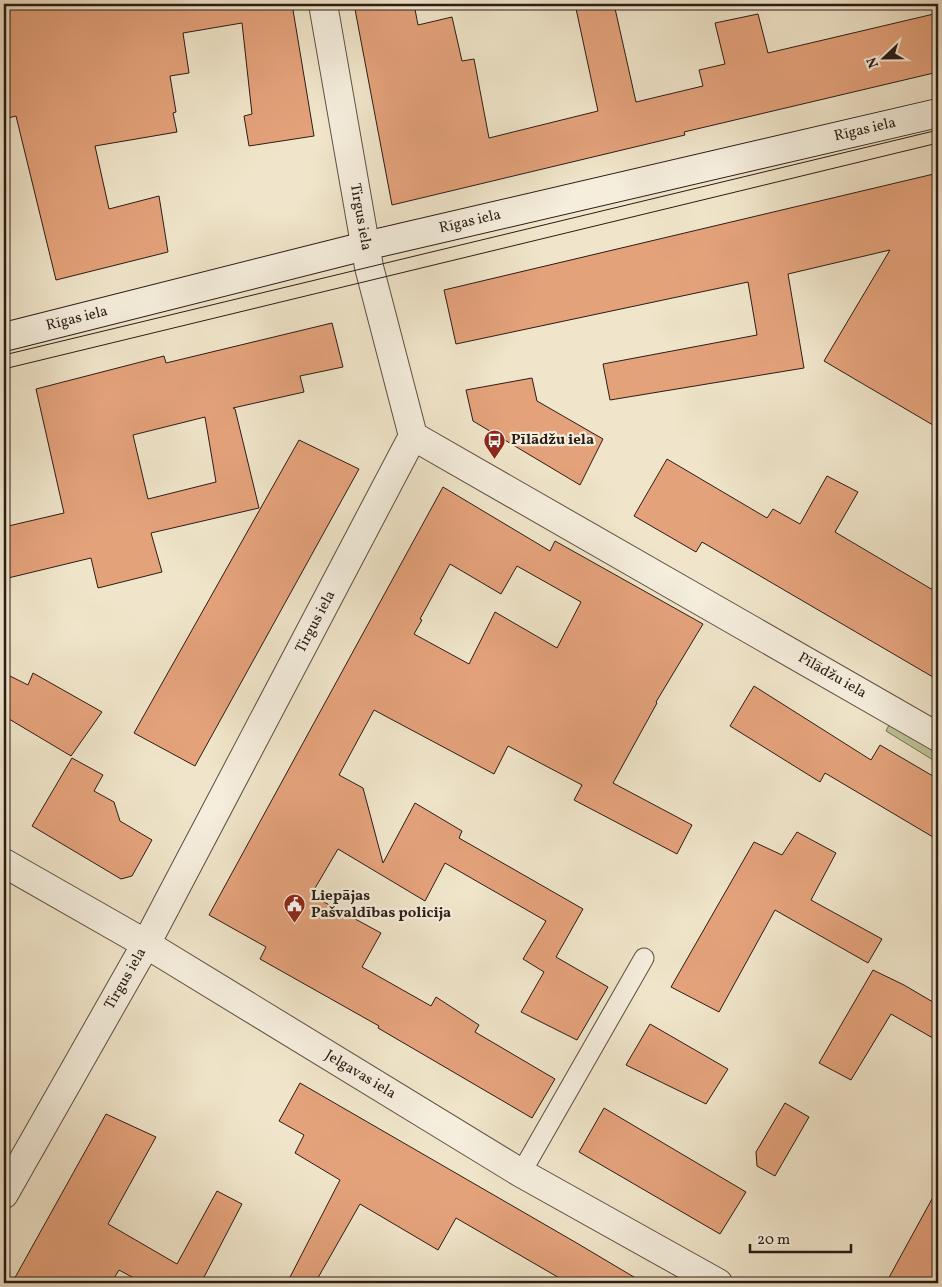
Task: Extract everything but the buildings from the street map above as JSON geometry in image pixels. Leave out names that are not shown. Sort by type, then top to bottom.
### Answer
[{"type":"street","name":"Tirgus iela","points":[[4,1194],[146,944],[413,436],[373,281],[323,4]]},
{"type":"street","name":"Rīgas iela","points":[[4,337],[366,246],[938,113]]},
{"type":"street","name":"Pīlādžu iela","points":[[413,436],[938,737]]},
{"type":"street","name":"Jelgavas iela","points":[[4,863],[146,944],[521,1173],[718,1283]]},
{"type":"lane","points":[[521,1173],[644,958]]},
{"type":"green space","points":[[891,721],[938,749],[938,763],[886,731]]},
{"type":"tram line","points":[[4,355],[938,130]]},
{"type":"tram line","points":[[4,369],[938,143]]},
{"type":"place","name":"Pīlādžu iela","points":[[495,459]]},
{"type":"place","name":"Liepājas Pašvaldības policija","points":[[295,924]]}]
